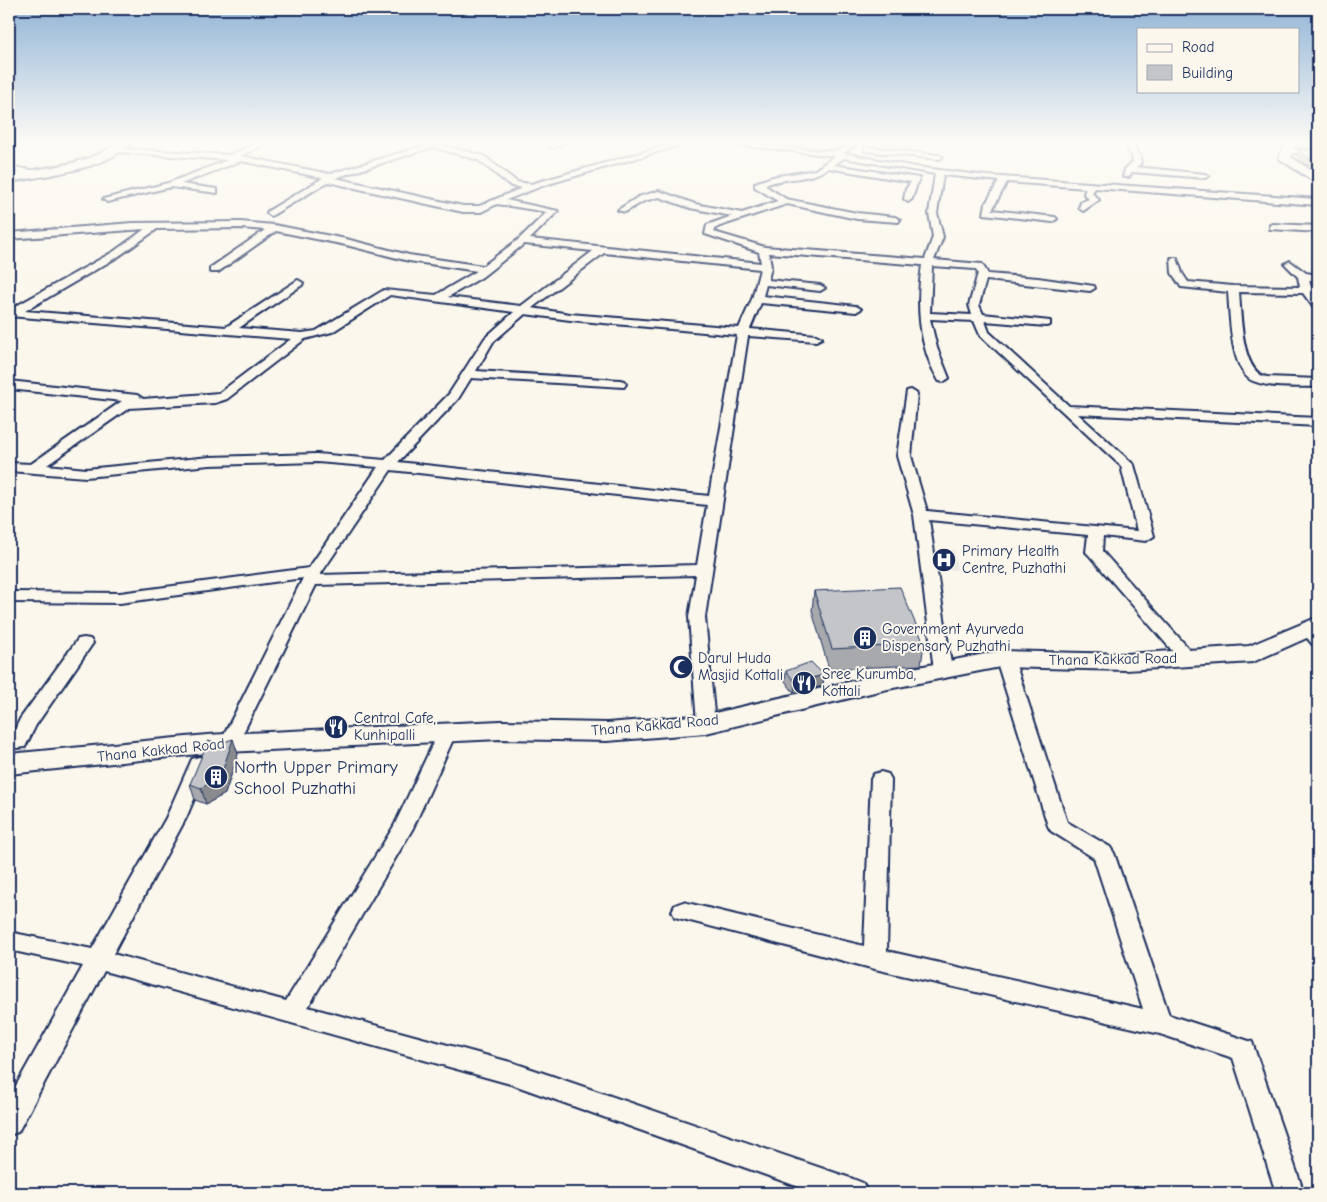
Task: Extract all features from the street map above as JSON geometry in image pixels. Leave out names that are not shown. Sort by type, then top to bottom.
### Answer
[{"type":"main road","name":"Thana Kakkad Road","points":[[11,750],[500,730],[607,732],[706,724],[943,670],[1005,659],[1126,662],[1253,654],[1315,631]]},
{"type":"street","points":[[107,199],[111,198]]},
{"type":"street","points":[[271,213],[295,198]]},
{"type":"street","points":[[408,198],[463,209],[481,209],[503,198]]},
{"type":"street","points":[[622,210],[644,198]]},
{"type":"street","points":[[670,198],[685,204],[743,216]]},
{"type":"street","points":[[779,198],[857,216],[895,220]]},
{"type":"street","points":[[935,198],[933,213],[938,237],[927,266],[924,316],[932,348],[943,378]]},
{"type":"street","points":[[993,198],[987,212],[1052,219]]},
{"type":"street","points":[[1083,208],[1084,204],[1095,200],[1093,198]]},
{"type":"street","points":[[1263,198],[1318,202]]},
{"type":"street","points":[[782,200],[785,202],[710,227],[710,234],[764,250],[978,266],[982,277],[974,305],[984,333],[1127,465],[1146,536],[921,515]]},
{"type":"street","points":[[439,298],[478,275],[482,269],[522,241],[554,211],[496,201]]},
{"type":"street","points":[[9,236],[156,225],[241,225],[274,228],[346,242],[409,258],[482,269]]},
{"type":"street","points":[[11,313],[123,249],[156,225]]},
{"type":"street","points":[[1273,227],[1318,229]]},
{"type":"street","points":[[214,270],[274,228]]},
{"type":"street","points":[[522,241],[600,251],[766,267]]},
{"type":"street","points":[[706,724],[697,617],[714,501],[743,332],[757,299],[766,267],[764,250]]},
{"type":"street","points":[[9,1123],[100,960],[176,818],[312,576],[388,465],[454,396],[489,340],[523,310],[600,251]]},
{"type":"street","points":[[1174,260],[1177,273],[1185,285],[1233,289],[1306,290]]},
{"type":"street","points":[[1290,264],[1302,276],[1306,290],[1318,306]]},
{"type":"street","points":[[1036,281],[1037,269]]},
{"type":"street","points":[[1302,276],[1318,278]]},
{"type":"street","points":[[982,277],[1090,288]]},
{"type":"street","points":[[762,282],[820,288]]},
{"type":"street","points":[[228,330],[298,283]]},
{"type":"street","points":[[1233,289],[1238,341],[1247,370],[1256,378],[1318,383]]},
{"type":"street","points":[[11,313],[302,336],[318,334],[328,330],[388,292],[570,317],[816,338]]},
{"type":"street","points":[[757,299],[856,308]]},
{"type":"street","points":[[924,316],[1046,323]]},
{"type":"street","points":[[34,468],[118,407],[135,403],[215,399],[223,396],[302,336]]},
{"type":"street","points":[[467,374],[620,384]]},
{"type":"street","points":[[9,385],[164,402]]},
{"type":"street","points":[[911,394],[904,456],[921,515],[943,670]]},
{"type":"street","points":[[1066,410],[1318,422]]},
{"type":"street","points":[[9,467],[86,472],[210,462],[317,458],[714,501]]},
{"type":"street","points":[[1096,532],[1094,552],[1188,658]]},
{"type":"street","points":[[9,597],[120,598],[312,576],[704,570]]},
{"type":"street","points":[[11,750],[27,723],[84,642]]},
{"type":"street","points":[[1005,659],[1058,826],[1103,853],[1160,1023]]},
{"type":"street","points":[[292,1012],[403,828],[447,733]]},
{"type":"street","points":[[875,959],[881,779]]},
{"type":"street","points":[[683,911],[875,959],[1160,1023],[1243,1050],[1290,1193]]},
{"type":"street","points":[[9,941],[100,960],[514,1074],[853,1193]]},
{"type":"shaded area","name":"Primary Health Centre, Puzhathi","points":[[954,550],[957,570],[934,568],[931,552]]},
{"type":"building","points":[[900,587],[924,644],[832,649],[814,591]]},
{"type":"building","points":[[811,662],[824,675],[795,682],[786,671]]},
{"type":"building","points":[[233,739],[220,778],[201,788],[190,784],[208,741],[218,744]]},
{"type":"place","name":"Primary Health Centre, Puzhathi","points":[[944,560]]},
{"type":"place","name":"Government Ayurveda Dispensary Puzhathi","points":[[865,638]]},
{"type":"place","name":"Darul Huda Masjid Kottali","points":[[681,667]]},
{"type":"place","name":"Sree Kurumba, Kottali","points":[[804,683]]},
{"type":"place","name":"Central Cafe, Kunhipalli","points":[[336,727]]},
{"type":"place","name":"North Upper Primary School Puzhathi","points":[[216,777]]}]
